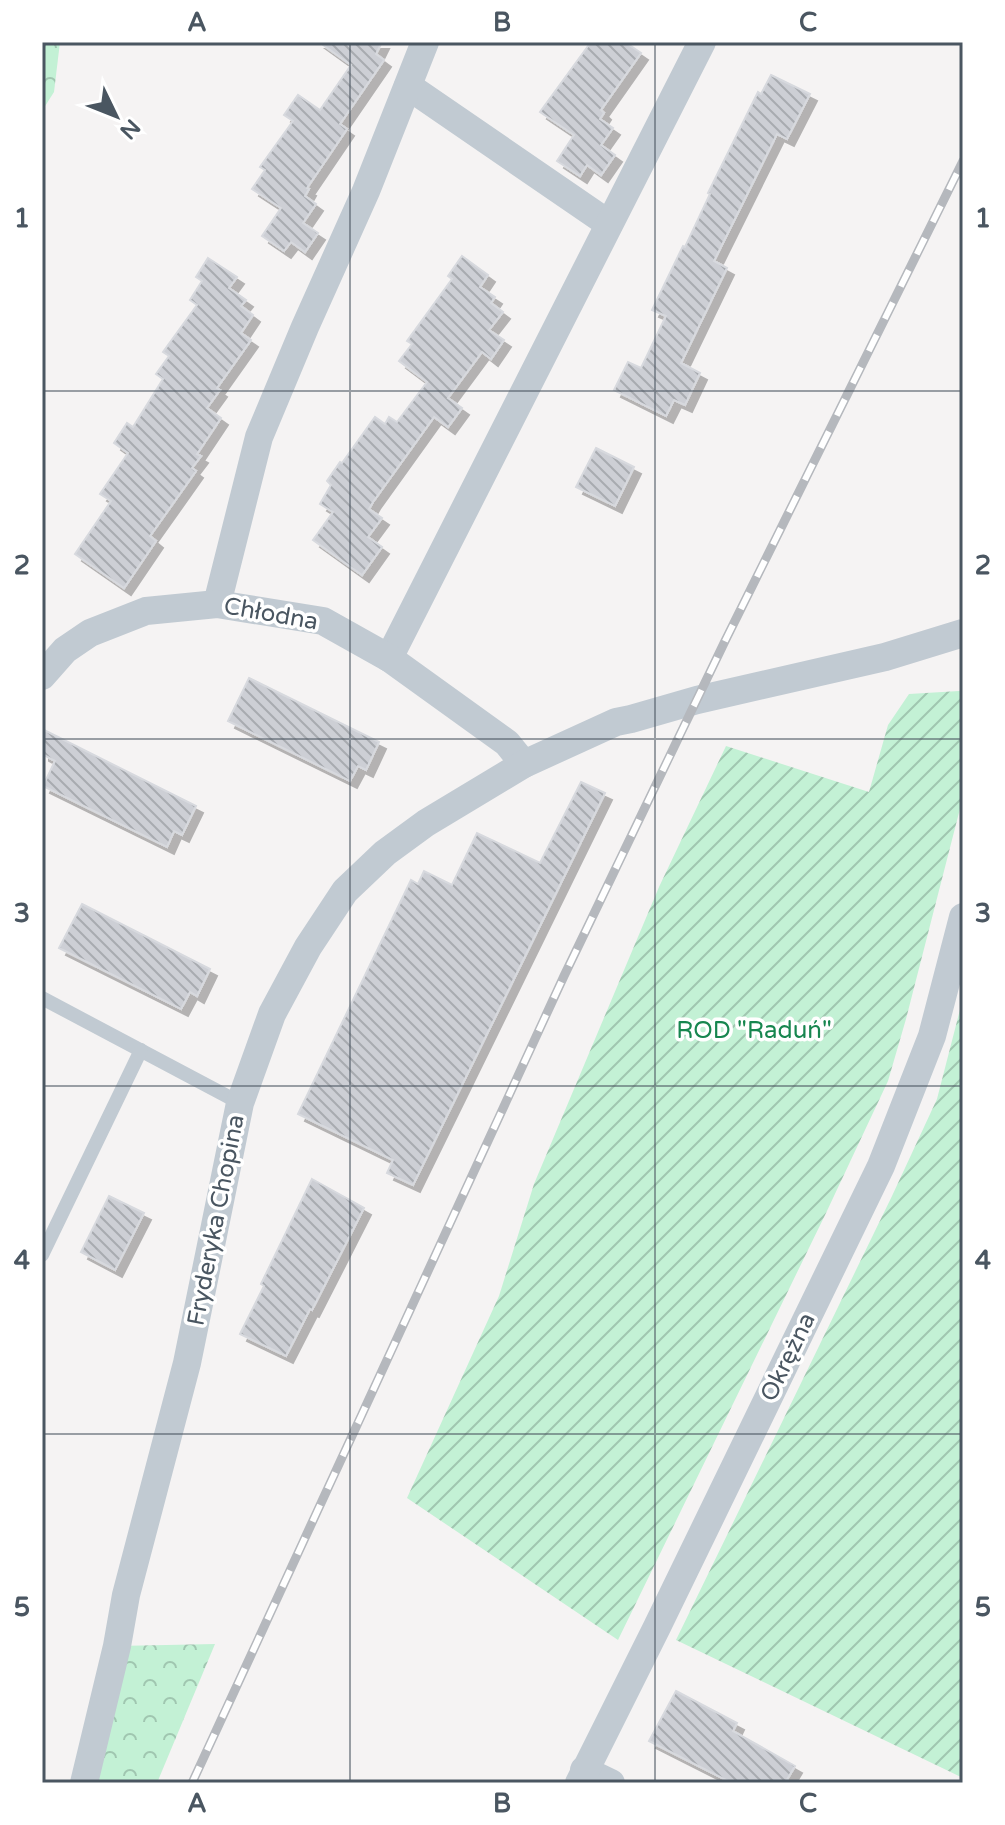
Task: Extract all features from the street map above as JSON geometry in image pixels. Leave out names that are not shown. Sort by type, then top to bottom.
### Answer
[{"type":"street","points":[[217,604],[259,437],[366,191],[425,42]]},
{"type":"street","points":[[389,658],[702,42]]},
{"type":"street","points":[[408,86],[609,224]]},
{"type":"street","name":"Chłodna","points":[[42,676],[65,650],[90,633],[146,611],[217,604],[323,621],[389,658],[507,743],[524,764]]},
{"type":"street","name":"Fryderyka Chopina","points":[[84,1783],[126,1595],[187,1363],[240,1103],[272,1014],[308,947],[345,891],[385,853],[426,823],[524,764],[616,722],[885,657],[963,633]]},
{"type":"street","name":"Okrężna","points":[[582,1776],[881,1166],[932,1036],[963,917]]},
{"type":"street","points":[[582,1776],[611,1783]]},
{"type":"lane","points":[[42,998],[240,1103]]},
{"type":"lane","points":[[42,1255],[141,1050]]},
{"type":"green space","points":[[42,42],[60,42],[54,92],[42,111]]},
{"type":"green space","name":"ROD \"Raduń\"","points":[[963,692],[963,797],[888,1081],[618,1640],[407,1498],[499,1296],[534,1184],[659,887],[726,746],[869,792],[888,725],[909,694]]},
{"type":"green space","points":[[963,998],[963,1778],[676,1640],[937,1099]]},
{"type":"green space","points":[[215,1644],[157,1783],[84,1783],[117,1646]]},
{"type":"building","points":[[319,42],[382,42],[376,54],[384,60],[340,124],[347,129],[307,188],[305,196],[316,204],[303,223],[318,233],[305,252],[291,242],[284,251],[262,236],[281,208],[252,189],[265,170],[260,167],[293,121],[284,115],[298,95],[320,110],[351,65]]},
{"type":"building","points":[[591,42],[625,42],[641,53],[601,110],[604,113],[600,119],[613,128],[601,145],[615,155],[601,175],[587,165],[580,176],[557,161],[574,135],[540,112]]},
{"type":"building","points":[[771,75],[810,94],[787,139],[777,134],[714,261],[727,268],[681,363],[700,373],[685,405],[674,400],[666,416],[614,390],[628,362],[641,368],[666,316],[652,310],[758,92],[761,94]]},
{"type":"building","points":[[462,256],[488,275],[480,287],[495,297],[491,303],[503,312],[489,330],[504,340],[491,359],[482,352],[448,398],[462,408],[448,427],[434,417],[373,502],[369,509],[382,518],[368,537],[382,547],[362,575],[313,540],[333,512],[320,504],[331,485],[327,481],[375,417],[385,424],[389,417],[397,422],[427,382],[399,361],[412,344],[407,341],[452,279],[448,276]]},
{"type":"building","points":[[208,258],[237,277],[229,288],[246,300],[241,306],[253,315],[241,333],[251,340],[217,388],[220,390],[207,408],[221,418],[197,454],[201,456],[192,468],[196,471],[150,536],[156,541],[124,588],[75,554],[111,501],[100,494],[128,453],[114,443],[127,423],[133,427],[163,379],[156,374],[169,356],[163,352],[197,305],[190,300],[202,281],[196,277]]},
{"type":"building","points":[[596,448],[634,467],[615,506],[576,487]]},
{"type":"building","points":[[249,678],[379,742],[366,770],[358,766],[350,781],[228,721]]},
{"type":"building","points":[[42,729],[196,806],[182,835],[174,831],[167,847],[43,786],[55,761],[42,754]]},
{"type":"building","points":[[581,782],[605,793],[413,1185],[387,1173],[393,1160],[298,1114],[411,880],[418,884],[424,871],[452,885],[477,833],[540,863]]},
{"type":"building","points":[[82,904],[210,969],[197,996],[190,992],[181,1009],[59,948]]},
{"type":"building","points":[[312,1179],[364,1208],[286,1356],[240,1334]]},
{"type":"building","points":[[109,1196],[144,1213],[115,1270],[81,1252]]},
{"type":"building","points":[[676,1691],[737,1723],[733,1731],[795,1766],[785,1783],[732,1783],[649,1741]]},
{"type":"railway","points":[[192,1783],[564,976],[725,641],[963,161]]}]
